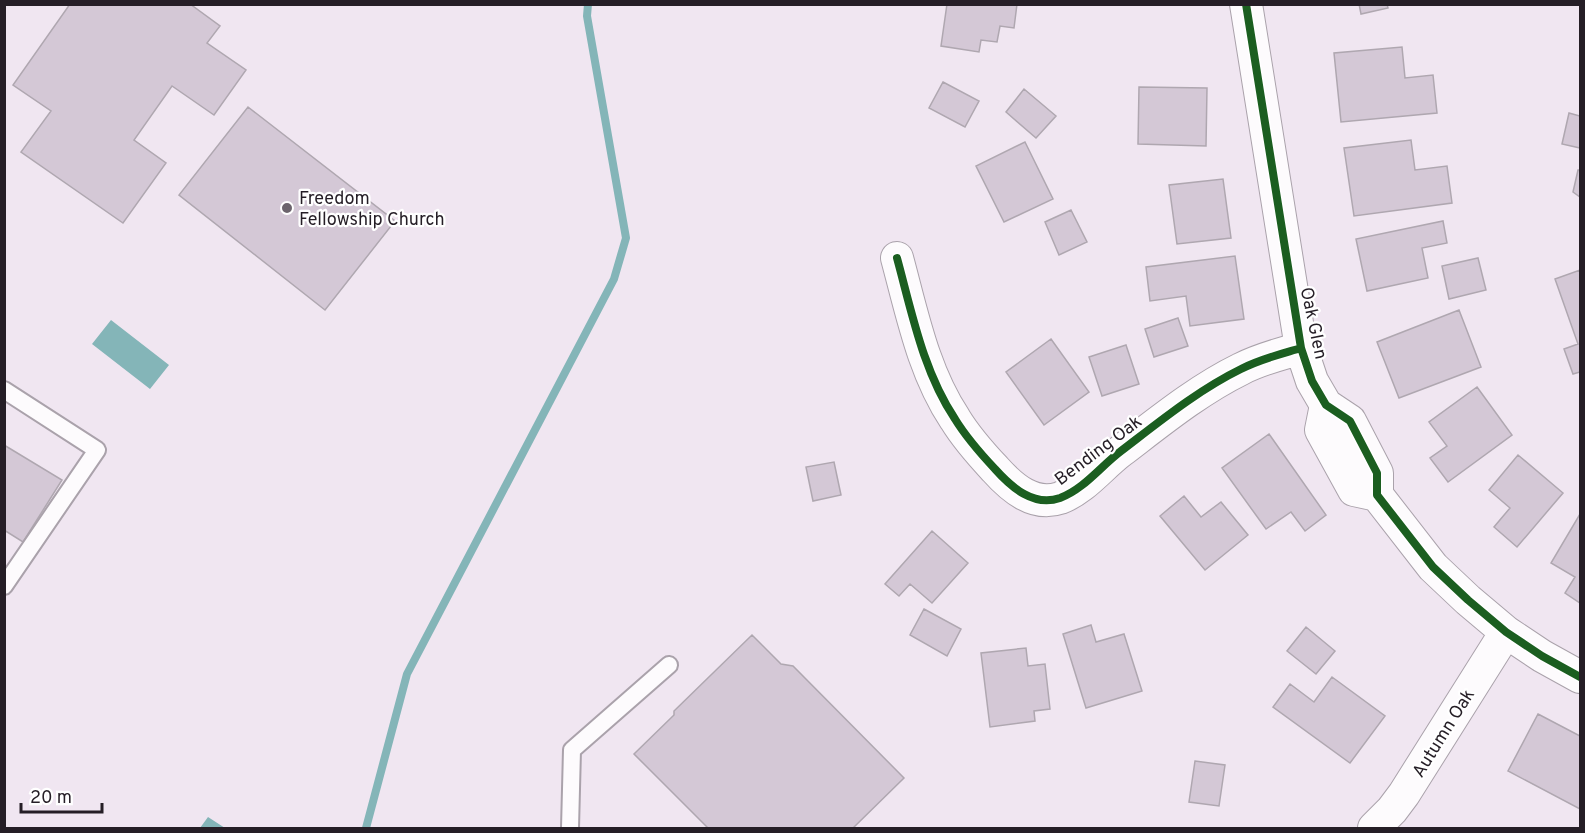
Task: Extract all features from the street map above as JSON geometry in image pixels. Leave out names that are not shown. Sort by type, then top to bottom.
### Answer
[{"type":"street","name":"Oak Glen","points":[[1246,4],[1301,348],[1312,381],[1326,405],[1321,430],[1354,490],[1377,495],[1433,567],[1506,632],[1542,656],[1581,677]]},
{"type":"street","name":"Bending Oak","points":[[897,258],[926,360],[954,419],[974,447],[1013,488],[1044,502],[1060,498],[1075,490],[1119,453],[1221,380],[1260,360],[1301,348]]},
{"type":"street","name":"Autumn Oak","points":[[1374,828],[1404,794],[1506,632]]},
{"type":"lane","points":[[4,390],[97,450],[4,586]]},
{"type":"lane","points":[[570,828],[572,750],[669,665]]},
{"type":"water","points":[[111,320],[169,365],[150,389],[92,344]]},
{"type":"water","points":[[208,817],[225,828],[200,828]]},
{"type":"building","points":[[70,4],[190,4],[220,26],[207,43],[246,70],[214,115],[172,86],[134,140],[166,163],[123,223],[21,152],[51,111],[13,85]]},
{"type":"building","points":[[947,4],[1017,4],[1014,28],[1000,26],[997,42],[981,40],[979,52],[941,46]]},
{"type":"building","points":[[1359,4],[1387,4],[1388,8],[1361,14]]},
{"type":"building","points":[[1402,47],[1405,78],[1433,75],[1437,113],[1341,122],[1334,53]]},
{"type":"building","points":[[943,82],[979,101],[965,127],[929,108]]},
{"type":"building","points":[[1139,87],[1207,88],[1206,146],[1138,144]]},
{"type":"building","points":[[1024,89],[1056,116],[1036,138],[1006,112]]},
{"type":"building","name":"Freedom Fellowship Church","points":[[248,107],[395,221],[325,310],[179,195]]},
{"type":"building","points":[[1569,113],[1580,116],[1580,148],[1562,144]]},
{"type":"building","points":[[1411,140],[1415,170],[1447,166],[1452,203],[1354,216],[1344,148]]},
{"type":"building","points":[[1025,142],[1053,199],[1004,222],[976,166]]},
{"type":"building","points":[[1578,170],[1580,170],[1580,197],[1573,192]]},
{"type":"building","points":[[1223,179],[1231,238],[1177,244],[1169,185]]},
{"type":"building","points":[[1071,210],[1087,242],[1059,255],[1045,222]]},
{"type":"building","points":[[1443,221],[1447,243],[1422,248],[1428,278],[1367,291],[1356,239]]},
{"type":"building","points":[[1235,256],[1244,319],[1190,326],[1186,296],[1150,301],[1146,267]]},
{"type":"building","points":[[1478,258],[1486,290],[1449,299],[1442,266]]},
{"type":"building","points":[[1580,270],[1580,372],[1573,374],[1564,349],[1578,344],[1555,279]]},
{"type":"building","points":[[1459,310],[1481,367],[1399,398],[1377,342]]},
{"type":"building","points":[[1178,318],[1188,346],[1154,357],[1145,329]]},
{"type":"building","points":[[1051,339],[1089,392],[1044,425],[1006,372]]},
{"type":"building","points":[[1126,345],[1139,384],[1102,396],[1089,357]]},
{"type":"building","points":[[1477,387],[1512,435],[1448,482],[1430,458],[1447,446],[1429,422]]},
{"type":"building","points":[[1269,434],[1326,515],[1305,531],[1291,512],[1266,529],[1222,468]]},
{"type":"building","points":[[4,445],[62,480],[23,542],[4,530]]},
{"type":"building","points":[[1518,455],[1563,493],[1517,547],[1494,527],[1510,508],[1489,490]]},
{"type":"building","points":[[834,462],[841,495],[813,501],[806,467]]},
{"type":"building","points":[[1184,496],[1201,517],[1221,502],[1248,535],[1205,570],[1160,516]]},
{"type":"building","points":[[1580,514],[1580,603],[1565,593],[1575,577],[1551,563]]},
{"type":"building","points":[[932,531],[968,563],[932,603],[910,584],[899,596],[885,584]]},
{"type":"building","points":[[924,609],[961,629],[947,656],[910,635]]},
{"type":"building","points":[[1091,625],[1096,642],[1124,634],[1142,691],[1086,708],[1063,634]]},
{"type":"building","points":[[1306,627],[1335,651],[1316,674],[1287,651]]},
{"type":"building","points":[[752,635],[781,664],[793,666],[904,778],[853,828],[708,828],[634,754],[674,715],[674,711]]},
{"type":"building","points":[[1026,648],[1028,666],[1045,664],[1050,709],[1034,711],[1035,721],[990,727],[981,653]]},
{"type":"building","points":[[1332,677],[1385,716],[1350,763],[1273,707],[1290,684],[1314,702]]},
{"type":"building","points":[[1538,714],[1580,736],[1580,809],[1508,771]]},
{"type":"building","points":[[1195,761],[1225,765],[1219,806],[1189,802]]},
{"type":"waterway","points":[[366,828],[407,674],[614,279],[626,238],[587,16],[588,4]]},
{"type":"cycle path","points":[[1246,4],[1301,348],[1312,381],[1326,405],[1350,421],[1377,473],[1377,495],[1433,567],[1506,632],[1542,656],[1580,677]]},
{"type":"cycle path","points":[[897,258],[920,341],[944,401],[959,426],[984,457],[1016,489],[1032,498],[1050,500],[1069,494],[1164,418],[1225,377],[1256,362],[1301,348]]},
{"type":"place","name":"Freedom Fellowship Church","points":[[287,208]]}]
